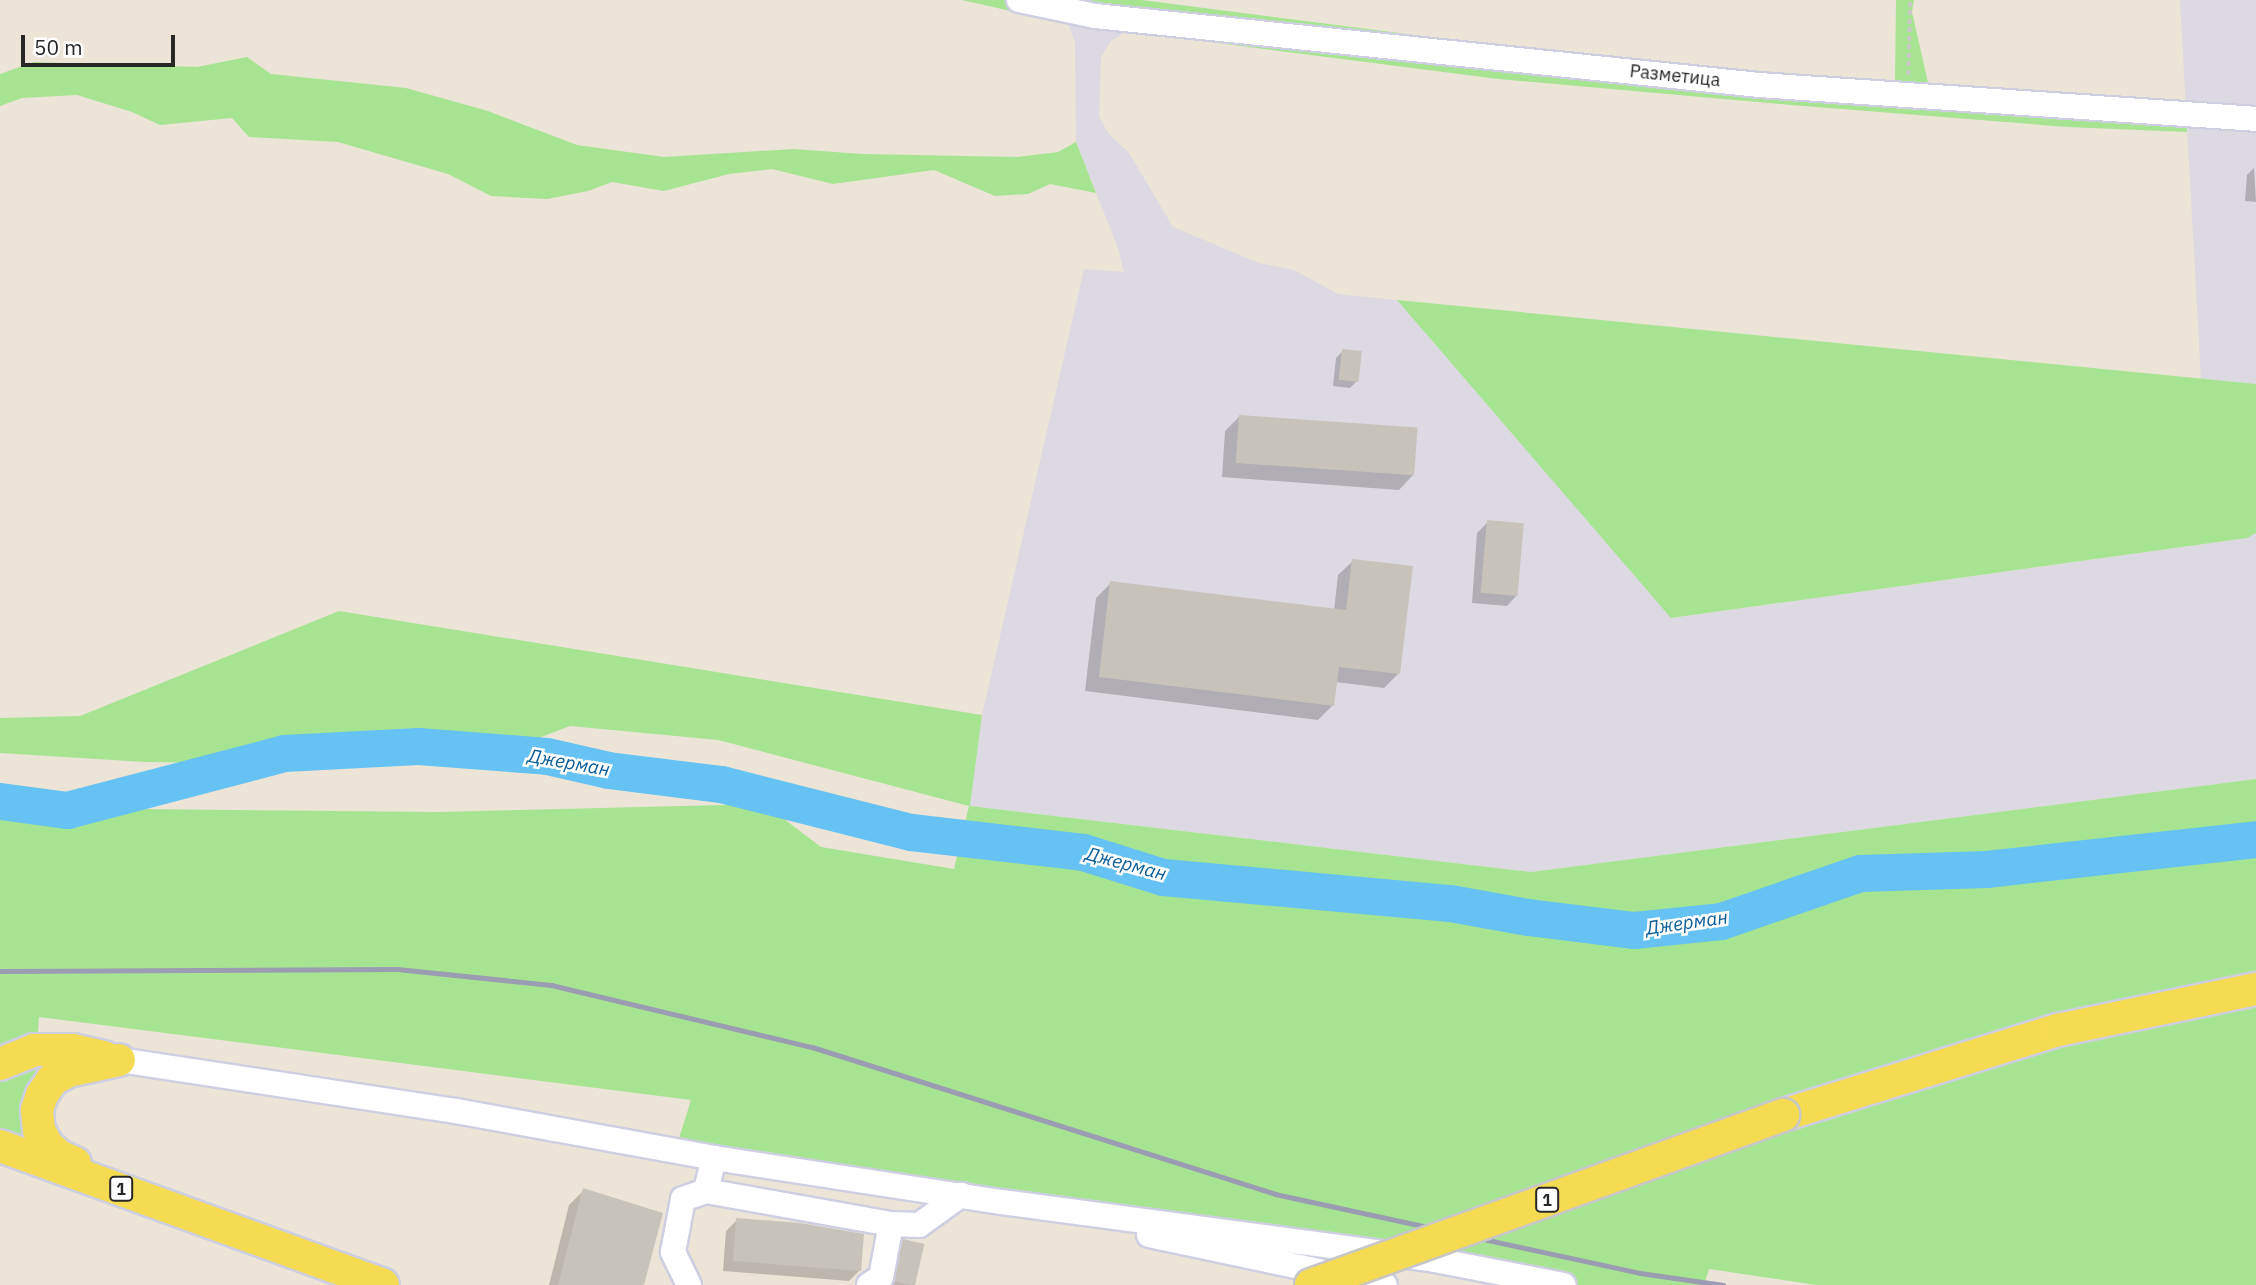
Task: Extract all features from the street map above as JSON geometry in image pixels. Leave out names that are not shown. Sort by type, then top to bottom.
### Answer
[{"type":"main road","name":"1","points":[[1311,1285],[1783,1115],[2058,1030],[2256,989]]},
{"type":"main road","points":[[0,1064],[43,1049],[73,1050],[119,1060]]},
{"type":"main road","points":[[119,1060],[89,1065],[52,1080],[37,1110],[39,1130],[47,1145],[59,1156],[241,1232]]},
{"type":"main road","name":"1","points":[[0,1146],[383,1285]]},
{"type":"street","name":"Разметица","points":[[1019,0],[1095,16],[1759,85],[2256,119]]},
{"type":"street","points":[[119,1060],[456,1111],[714,1158],[1002,1202],[1435,1260],[1564,1285]]},
{"type":"street","points":[[706,1191],[714,1158]]},
{"type":"street","points":[[689,1285],[673,1252],[683,1199],[706,1191],[891,1224],[919,1225],[961,1195]]},
{"type":"street","points":[[1002,1202],[1382,1285],[1405,1270],[1435,1260]]},
{"type":"street","points":[[869,1285],[881,1277],[891,1224]]},
{"type":"path","points":[[1907,94],[1910,0]]},
{"type":"shaded area","points":[[2180,0],[2256,0],[2256,384],[2201,379]]},
{"type":"shaded area","points":[[1068,24],[1129,30],[1111,41],[1101,57],[1099,117],[1109,134],[1129,153],[1173,227],[1259,263],[1294,270],[1338,294],[1397,300],[1672,618],[2247,538],[2256,533],[2256,779],[1531,872],[969,806],[982,715],[1084,269],[1124,272],[1118,248],[1076,142],[1075,42]]},
{"type":"green space","points":[[962,0],[1142,0],[1601,59],[1895,81],[1896,0],[1914,0],[1912,12],[1929,87],[2186,104],[2187,132],[2067,127],[1498,79],[1068,24]]},
{"type":"green space","points":[[247,57],[271,74],[406,88],[488,111],[577,145],[664,157],[793,149],[863,154],[1017,157],[1058,152],[1076,142],[1096,193],[1050,184],[1028,194],[995,196],[934,170],[833,184],[772,169],[729,174],[664,191],[612,182],[588,191],[547,199],[491,196],[448,174],[338,142],[249,137],[232,118],[160,125],[132,112],[77,95],[22,98],[0,106],[0,74],[34,62],[197,67]]},
{"type":"green space","points":[[1397,300],[2256,384],[2256,533],[2247,538],[1671,618]]},
{"type":"green space","points":[[339,611],[982,715],[970,806],[1531,872],[2256,779],[2256,1285],[1817,1285],[1709,1269],[1704,1285],[1564,1285],[675,1151],[691,1100],[39,1017],[30,1156],[0,1145],[0,802],[27,796],[141,809],[438,812],[764,804],[821,847],[954,869],[969,806],[718,740],[570,726],[468,765],[145,762],[0,753],[0,718],[80,716]]},
{"type":"building","points":[[1342,349],[1362,351],[1359,382],[1339,380]]},
{"type":"building","points":[[1239,415],[1418,427],[1414,475],[1236,463]]},
{"type":"building","points":[[1487,520],[1524,523],[1517,596],[1481,593]]},
{"type":"building","points":[[1352,559],[1413,566],[1400,674],[1339,667],[1334,706],[1099,677],[1110,581],[1346,610]]},
{"type":"building","points":[[583,1188],[663,1213],[644,1285],[558,1285]]},
{"type":"building","points":[[736,1218],[800,1223],[864,1234],[861,1271],[733,1261]]},
{"type":"building","points":[[903,1239],[924,1244],[915,1285],[893,1281]]},
{"type":"waterway","name":"Джерман","points":[[0,801],[67,810],[284,753],[418,746],[547,756],[608,770],[721,784],[911,832],[1083,852],[1163,877],[1450,903],[1528,917],[1634,930],[1721,921],[1860,873],[1986,869],[2256,839]]},
{"type":"railway","points":[[0,971],[397,969],[551,985],[812,1047],[1275,1194],[1640,1273],[1723,1285]]}]
